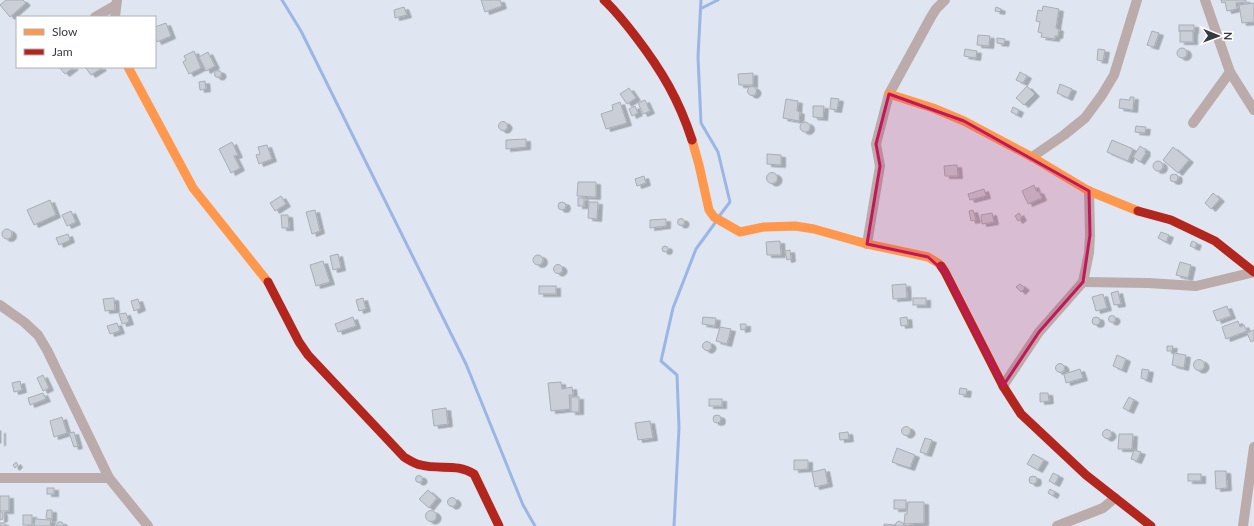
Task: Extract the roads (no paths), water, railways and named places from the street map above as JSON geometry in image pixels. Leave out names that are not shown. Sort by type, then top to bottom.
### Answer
[{"type":"street","points":[[604,0],[617,12],[645,48],[670,86],[685,119],[699,165],[709,210],[714,217],[740,232],[764,227],[795,226],[814,229],[867,244],[928,257],[938,263],[945,272],[1003,386],[1021,414],[1086,475],[1151,526]]},
{"type":"street","points":[[867,244],[880,166],[876,144],[889,94],[931,17],[940,3],[945,0]]},
{"type":"street","points":[[1032,157],[1064,135],[1085,118],[1102,95],[1114,75],[1137,0]]},
{"type":"street","points":[[1205,0],[1230,72],[1254,110]]},
{"type":"street","points":[[96,16],[116,3]]},
{"type":"street","points":[[115,16],[116,3]]},
{"type":"street","points":[[129,68],[193,188],[269,283],[299,342],[308,355],[404,457],[422,465],[459,468],[468,470],[474,474],[499,526]]},
{"type":"street","points":[[1193,123],[1230,72]]},
{"type":"street","points":[[889,94],[933,108],[964,121],[1032,157],[1089,191],[1132,209],[1171,220],[1215,241],[1254,272]]},
{"type":"street","points":[[1003,386],[1038,332],[1084,282],[1089,253],[1090,235],[1089,191]]},
{"type":"street","points":[[1084,282],[1148,283],[1196,286],[1254,272]]},
{"type":"street","points":[[0,305],[24,322],[38,335],[47,350],[109,478],[148,526]]},
{"type":"street","points":[[1243,526],[1254,447]]},
{"type":"street","points":[[0,478],[109,478]]},
{"type":"street","points":[[1057,526],[1103,508],[1115,498]]},
{"type":"waterway","points":[[282,0],[301,31],[466,364],[523,505],[535,526]]},
{"type":"waterway","points":[[701,0],[698,57],[701,123],[718,152],[730,202],[720,215]]},
{"type":"waterway","points":[[702,8],[718,0]]},
{"type":"waterway","points":[[674,526],[679,428],[677,375],[661,361],[673,308],[696,249],[715,223]]}]
